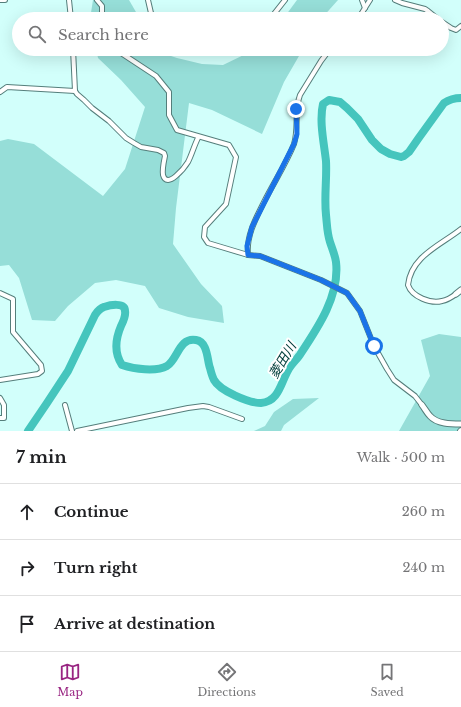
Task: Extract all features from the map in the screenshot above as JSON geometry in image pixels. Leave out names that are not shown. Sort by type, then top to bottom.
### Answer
[{"type":"street","points":[[0,0],[5,0]]},
{"type":"street","points":[[69,0],[70,12]]},
{"type":"street","points":[[97,0],[102,6],[102,12]]},
{"type":"street","points":[[148,0],[151,12]]},
{"type":"street","points":[[276,12],[285,0]]},
{"type":"street","points":[[362,0],[365,8]]},
{"type":"street","points":[[362,12],[370,0]]},
{"type":"street","points":[[395,0],[430,12]]},
{"type":"street","points":[[449,26],[456,30],[461,26]]},
{"type":"street","points":[[73,56],[75,91],[77,94],[134,143],[141,147],[158,150],[164,153],[163,174],[165,179],[170,180],[182,171],[198,138]]},
{"type":"street","points":[[126,56],[156,76],[169,92],[169,115],[177,130],[229,145],[236,157],[226,204],[205,227],[204,237],[208,244],[248,255],[260,256],[321,280],[347,293],[360,311],[374,346],[394,380],[415,396],[430,416],[435,420],[440,422],[461,424]]},
{"type":"street","points":[[248,255],[247,246],[252,227],[294,144],[297,134],[296,109],[300,95],[324,56]]},
{"type":"street","points":[[0,92],[7,88],[75,91]]},
{"type":"street","points":[[461,229],[420,258],[412,270],[408,282],[408,287],[411,291],[427,300],[440,302],[448,300],[461,290]]},
{"type":"street","points":[[0,293],[13,300],[13,332],[41,365],[42,371],[38,374],[0,380]]},
{"type":"street","points":[[0,398],[4,405],[4,418],[0,418]]},
{"type":"street","points":[[65,405],[72,431]]},
{"type":"street","points":[[76,431],[203,406],[242,419]]},
{"type":"shaded area","points":[[93,0],[129,0],[136,12],[91,12]]},
{"type":"shaded area","points":[[297,0],[338,0],[327,12],[288,12]]},
{"type":"shaded area","points":[[98,56],[171,56],[202,64],[223,65],[242,56],[299,56],[284,82],[262,134],[212,110],[189,103],[173,244],[201,284],[222,306],[224,323],[188,317],[159,308],[145,286],[116,280],[95,283],[68,306],[55,321],[32,320],[19,278],[9,265],[0,266],[0,141],[8,139],[34,144],[103,196],[125,169],[145,107],[121,80]]},
{"type":"shaded area","points":[[439,334],[461,337],[461,431],[399,431],[430,376],[421,340]]},
{"type":"shaded area","points":[[319,398],[284,425],[281,431],[254,431],[265,426],[274,412],[293,399]]},
{"type":"waterway","name":"菱田川","points":[[28,431],[68,371],[95,315],[101,308],[113,305],[123,306],[125,311],[116,346],[119,360],[122,365],[145,369],[162,368],[171,363],[182,345],[190,340],[196,340],[203,344],[213,378],[222,388],[235,396],[249,401],[261,403],[272,399],[279,390],[290,367],[299,356],[320,323],[331,300],[334,287],[336,262],[328,235],[325,208],[326,161],[322,125],[323,104],[329,100],[340,102],[358,119],[372,140],[381,149],[390,154],[401,157],[409,152],[444,103],[452,99],[461,98]]},
{"type":"route","points":[[296,109],[296,139],[283,167],[256,217],[247,246],[248,255],[260,256],[321,280],[347,293],[360,311],[374,346]]}]
